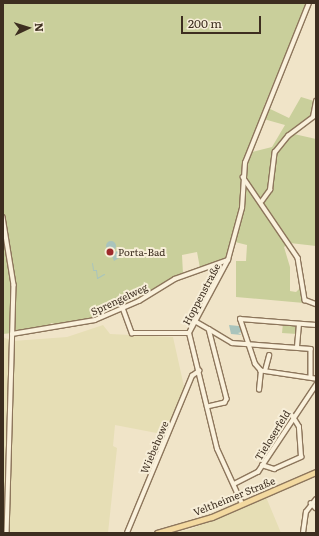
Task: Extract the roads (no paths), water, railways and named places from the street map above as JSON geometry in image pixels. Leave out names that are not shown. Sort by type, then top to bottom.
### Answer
[{"type":"main road","name":"Veltheimer Straße","points":[[157,533],[242,504],[316,472]]},
{"type":"street","name":"Hoppenstraße","points":[[242,504],[217,449],[189,333],[228,260],[242,208],[243,177],[265,106],[310,3]]},
{"type":"street","points":[[262,201],[270,190],[275,152],[288,136],[313,117],[316,101]]},
{"type":"street","points":[[243,177],[254,195],[262,201],[298,258],[308,303],[316,304]]},
{"type":"street","points":[[3,217],[14,285],[5,527],[7,533]]},
{"type":"street","name":"Sprengelweg","points":[[12,334],[84,323],[123,308],[175,280],[228,260]]},
{"type":"street","points":[[123,308],[132,333],[189,333]]},
{"type":"street","points":[[263,371],[247,344],[240,319],[299,325],[316,325]]},
{"type":"street","points":[[195,321],[232,343],[298,347],[312,350],[314,378],[263,371]]},
{"type":"street","points":[[298,347],[299,325]]},
{"type":"street","points":[[207,407],[225,403],[227,398],[209,329]]},
{"type":"street","points":[[259,390],[263,371],[269,356]]},
{"type":"street","name":"Wiebehowe","points":[[127,533],[192,376],[199,371]]},
{"type":"street","name":"Tieloserfeld","points":[[234,484],[254,476],[292,416],[316,385],[314,378]]},
{"type":"street","points":[[262,465],[274,469],[301,457],[299,427],[292,416]]},
{"type":"street","points":[[303,533],[304,516],[311,503],[316,499]]},
{"type":"street","points":[[311,503],[316,508]]},
{"type":"water","points":[[109,241],[113,241],[116,246],[113,251],[109,251],[106,248],[106,244]]},
{"type":"water","points":[[132,250],[114,261],[111,254],[117,251],[120,255]]},
{"type":"water","points":[[229,325],[239,326],[242,332],[238,333],[242,335],[231,334]]},
{"type":"waterway","points":[[92,263],[93,269]]},
{"type":"waterway","points":[[93,270],[96,270],[97,278],[104,274]]},
{"type":"place","name":"Porta-Bad","points":[[110,252]]}]
